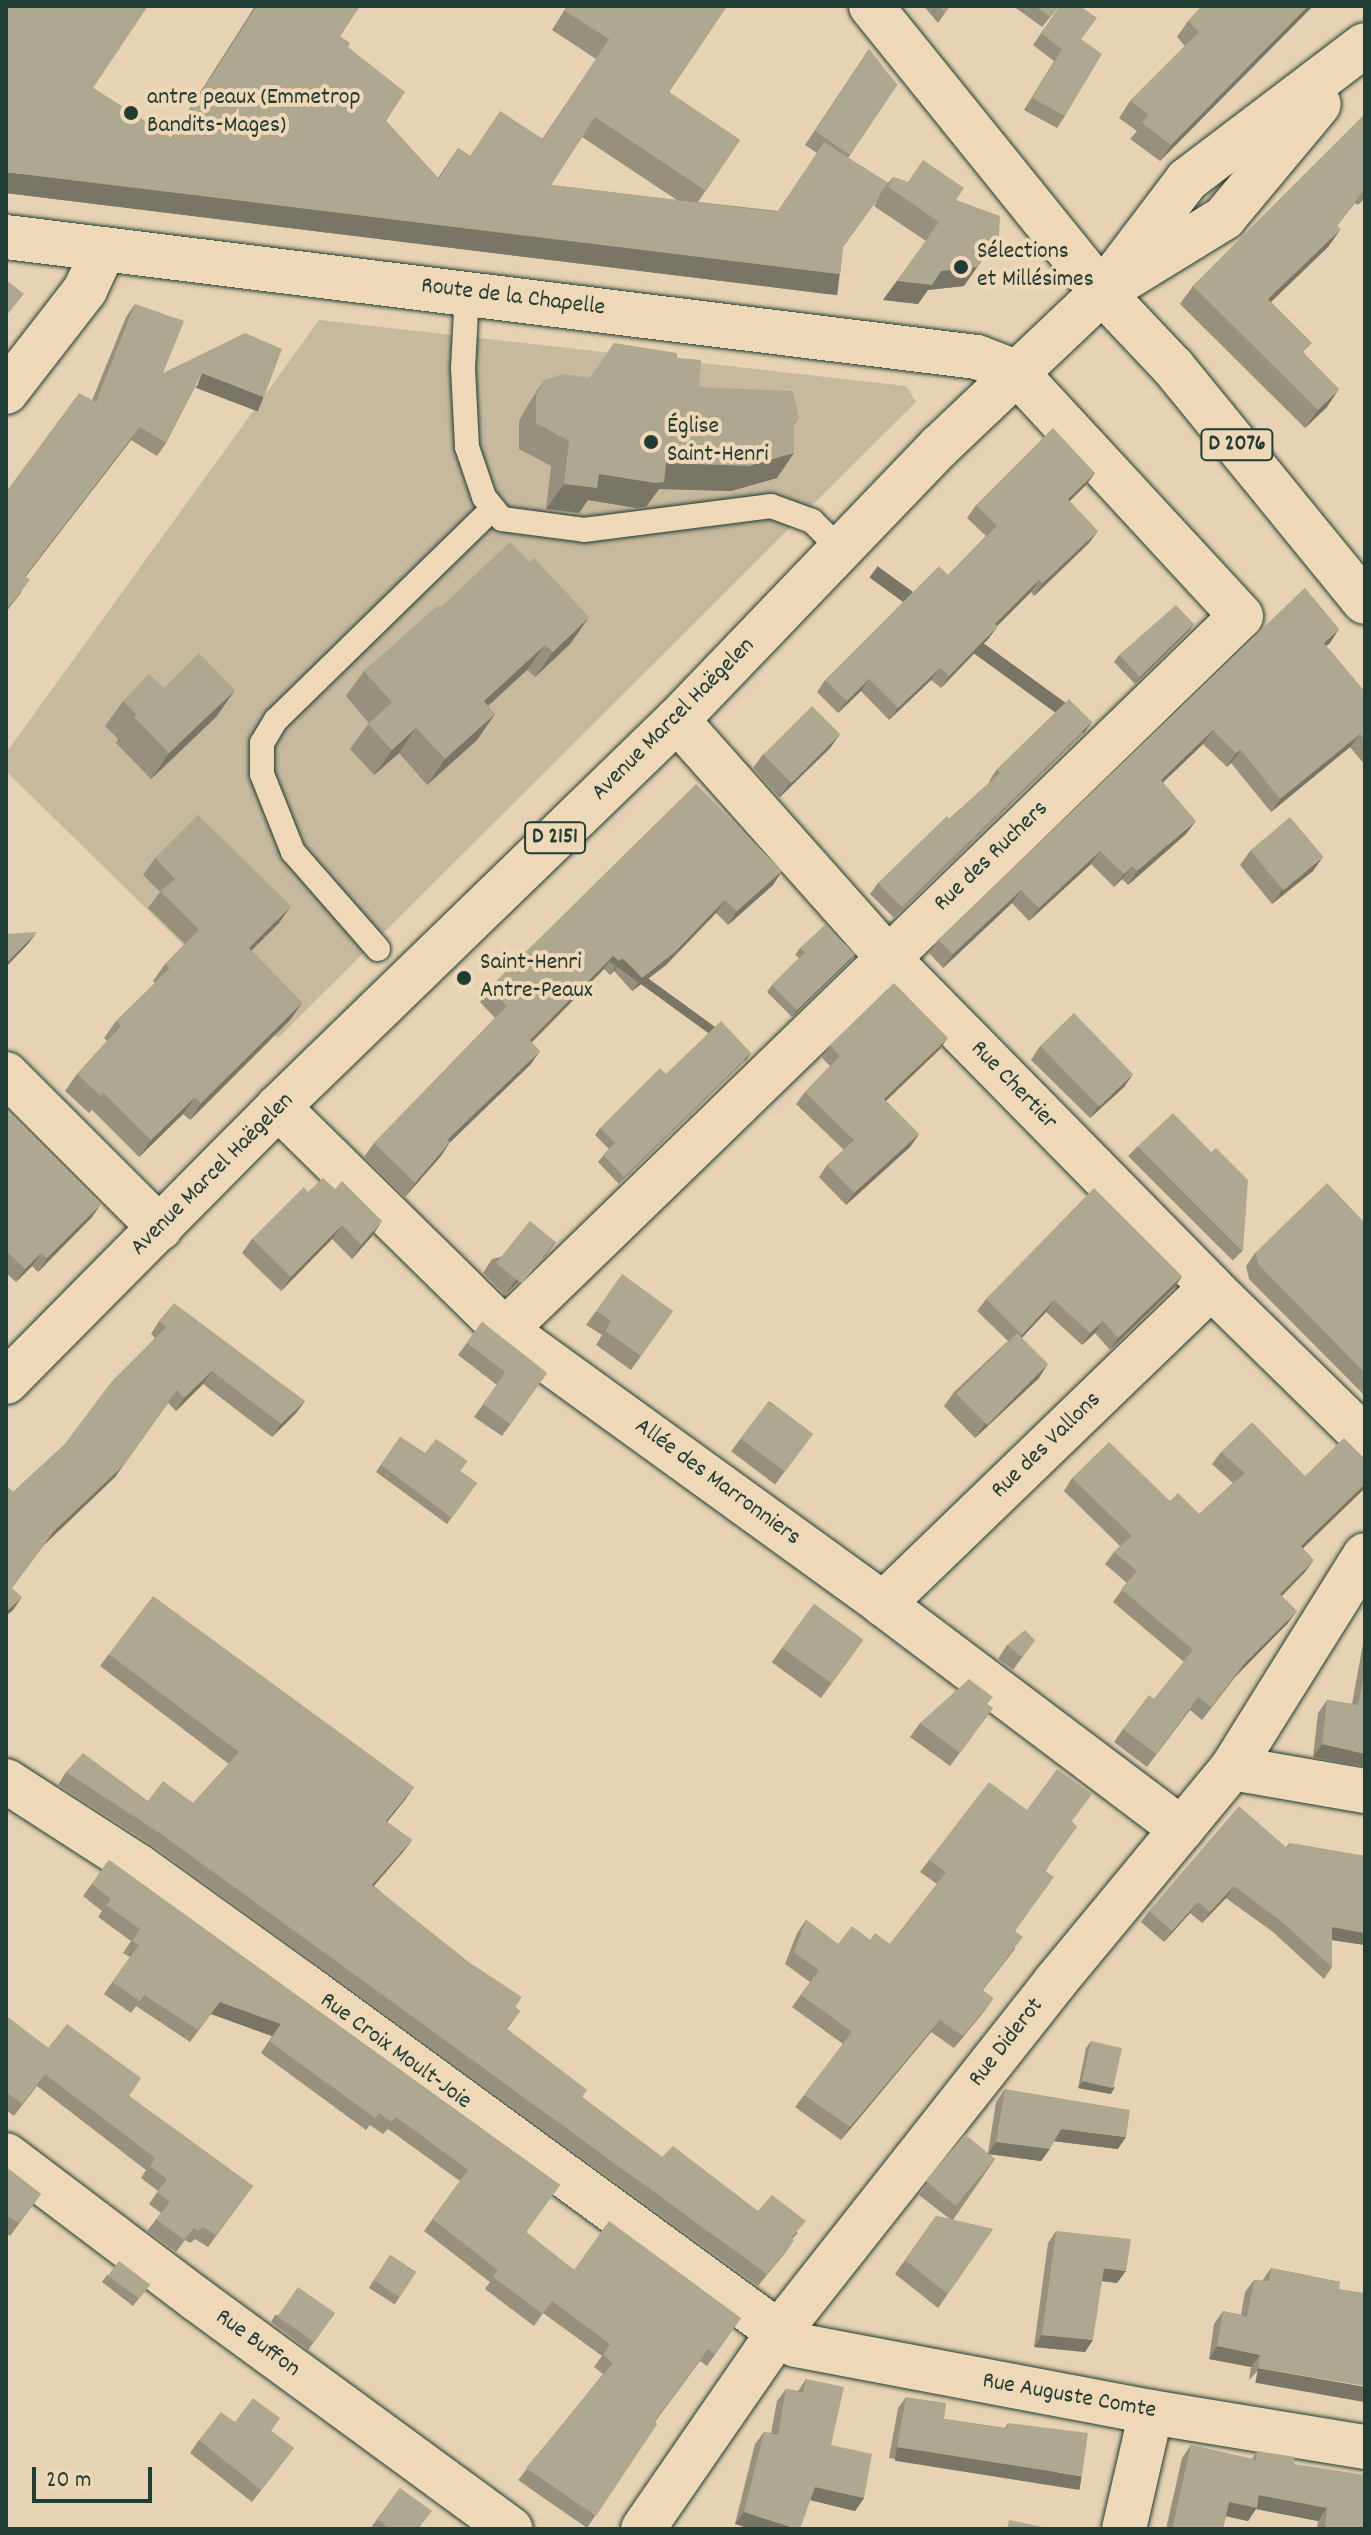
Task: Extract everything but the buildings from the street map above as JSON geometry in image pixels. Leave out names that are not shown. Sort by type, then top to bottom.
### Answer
[{"type":"street","name":"D 2076","points":[[871,6],[1102,292],[1173,367],[1365,602]]},
{"type":"street","name":"Avenue Marcel Haëgelen","points":[[6,1382],[278,1107],[677,720],[840,549],[1016,372],[1102,292],[1187,180],[1365,48]]},
{"type":"street","name":"Route de la Chapelle","points":[[6,237],[977,357],[1016,372]]},
{"type":"street","points":[[6,392],[85,290],[104,249]]},
{"type":"street","name":"Rue des Ruchers","points":[[505,1330],[1241,616],[1016,372]]},
{"type":"street","name":"Rue Chertier","points":[[677,720],[888,958],[1211,1287],[1365,1438]]},
{"type":"street","points":[[6,1074],[160,1228]]},
{"type":"street","name":"Allée des Marronniers","points":[[278,1107],[505,1330],[883,1604],[1182,1829]]},
{"type":"street","name":"Rue des Vallons","points":[[883,1604],[1211,1287]]},
{"type":"street","name":"Rue Diderot","points":[[643,2529],[778,2333],[1045,1995],[1232,1768],[1365,1555]]},
{"type":"street","points":[[1232,1768],[1365,1791]]},
{"type":"street","name":"Rue Croix Moult-Joie","points":[[6,1781],[138,1866],[778,2333]]},
{"type":"street","name":"Rue Buffon","points":[[6,2155],[195,2298],[511,2529]]},
{"type":"street","name":"Rue Auguste Comte","points":[[778,2333],[796,2345],[1151,2412],[1365,2447]]},
{"type":"street","points":[[1124,2529],[1151,2412]]},
{"type":"lane","points":[[467,292],[463,368],[467,447],[484,497],[502,519],[584,530],[771,506],[812,521],[840,549]]},
{"type":"lane","points":[[378,949],[293,852],[262,774],[262,743],[276,720],[493,508]]},
{"type":"shaded area","points":[[319,320],[906,386],[916,402],[278,1038],[6,771],[6,753]]},
{"type":"place","name":"antre peaux (Emmetrop Bandits-Mages)","points":[[131,113]]},
{"type":"place","name":"Sélections et Millésimes","points":[[961,267]]},
{"type":"place","name":"Église Saint-Henri","points":[[651,442]]},
{"type":"place","name":"Saint-Henri Antre-Peaux","points":[[464,978]]}]
